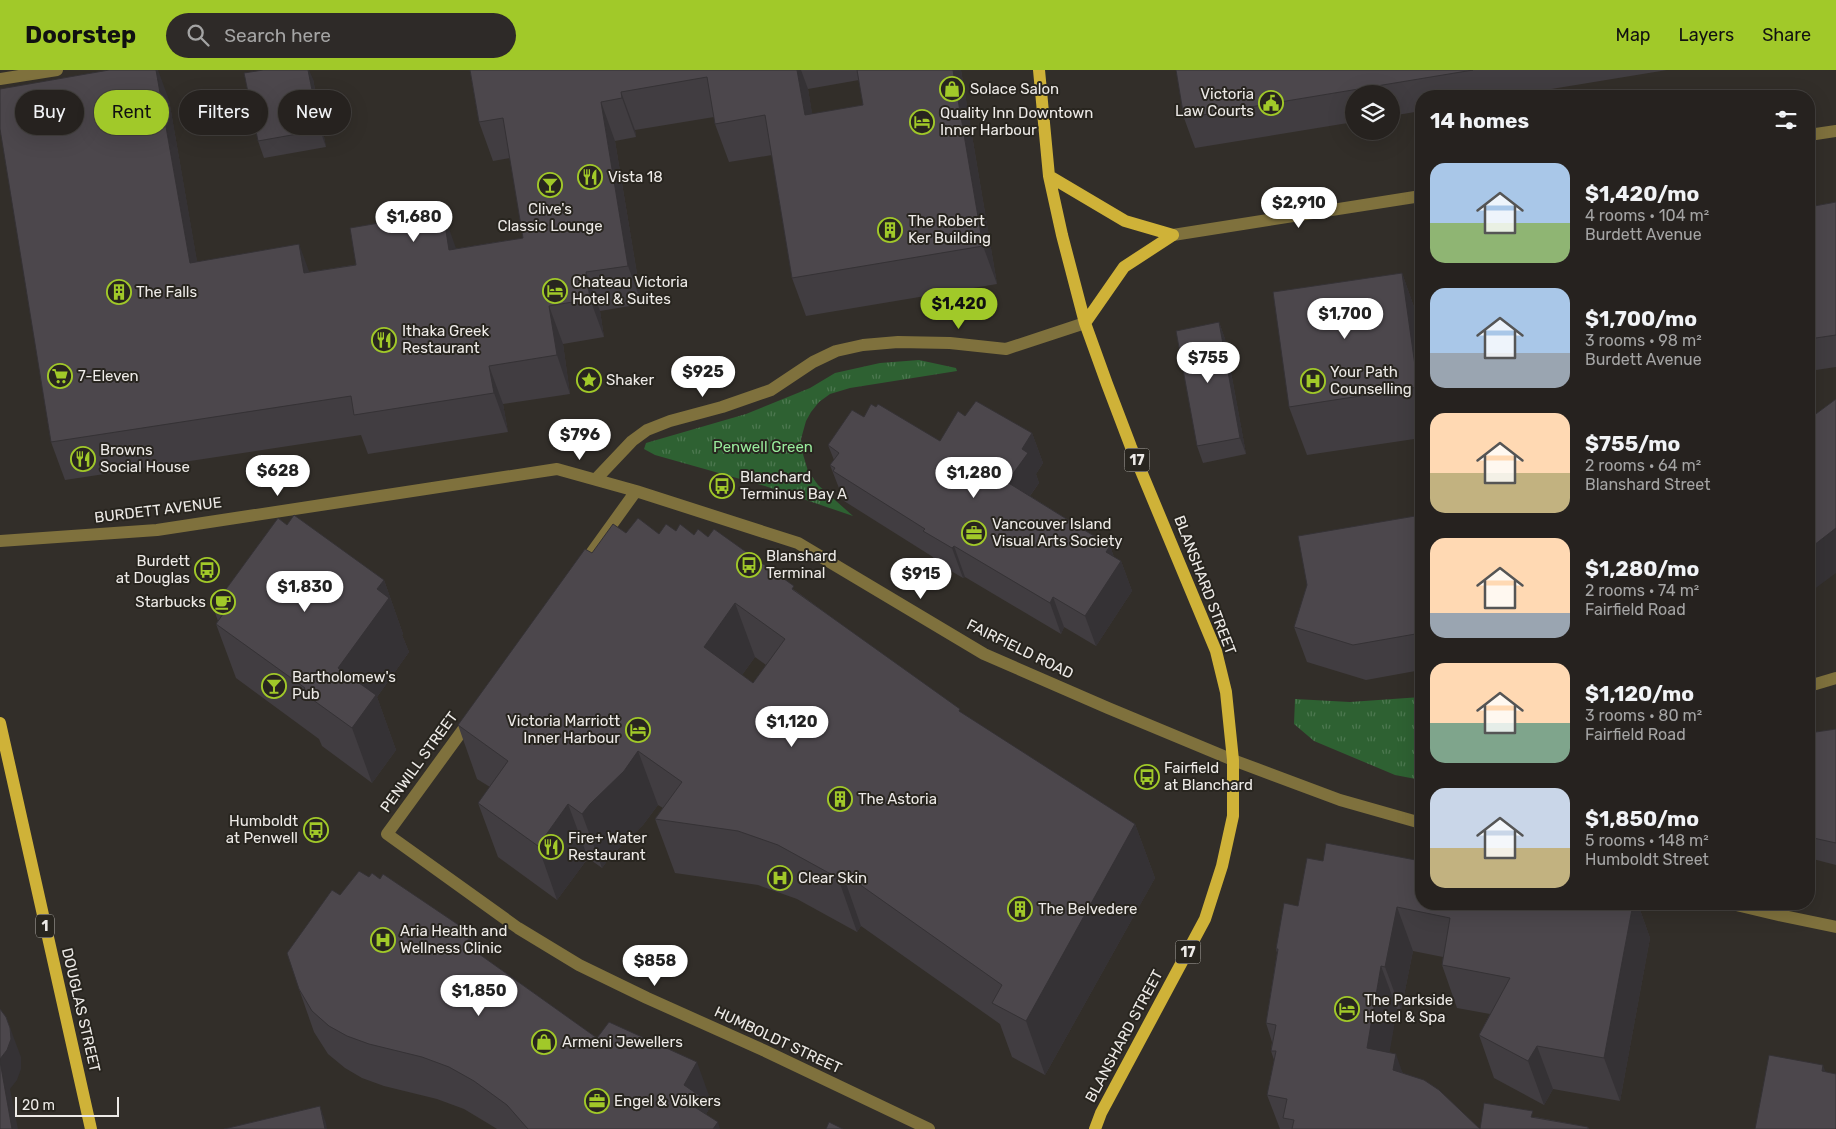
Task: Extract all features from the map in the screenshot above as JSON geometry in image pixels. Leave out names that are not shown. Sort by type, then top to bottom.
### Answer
[{"type":"main road","name":"BLANSHARD STREET","points":[[1039,70],[1049,176],[1062,235],[1086,323],[1124,429],[1216,650],[1226,692],[1233,760],[1233,816],[1222,866],[1205,919],[1095,1129]]},
{"type":"main road","points":[[1049,176],[1125,221],[1173,235]]},
{"type":"main road","points":[[1086,323],[1124,267],[1173,235]]},
{"type":"main road","name":"DOUGLAS STREET","points":[[0,723],[91,1129]]},
{"type":"street","points":[[0,79],[57,70]]},
{"type":"street","points":[[1815,134],[1836,131]]},
{"type":"street","points":[[1173,235],[1415,197]]},
{"type":"street","points":[[596,479],[632,441],[647,430],[670,421],[722,407],[772,390],[813,362],[836,350],[863,345],[898,342],[950,342],[1006,349],[1086,323]]},
{"type":"street","name":"FAIRFIELD ROAD","points":[[557,469],[636,491],[798,543],[984,654],[1233,760],[1340,800],[1415,821]]},
{"type":"street","name":"BURDETT AVENUE","points":[[0,541],[157,530],[557,469]]},
{"type":"street","points":[[573,579],[636,491]]},
{"type":"street","points":[[1815,684],[1836,678]]},
{"type":"street","name":"PENWILL STREET","points":[[387,834],[480,706]]},
{"type":"street","name":"HUMBOLDT STREET","points":[[387,834],[518,928],[579,965],[930,1129]]},
{"type":"street","points":[[1757,910],[1836,927]]},
{"type":"green space","name":"Penwell Green","points":[[919,360],[956,368],[957,371],[850,388],[830,394],[819,402],[806,421],[801,439],[802,451],[808,471],[818,485],[853,516],[765,486],[655,455],[644,449],[646,443],[746,414],[810,388],[835,373],[880,363]]},
{"type":"green space","points":[[1415,697],[1415,779],[1395,775],[1314,741],[1294,724],[1295,699],[1350,702]]},
{"type":"building","points":[[109,70],[156,70],[160,90],[94,90],[94,135],[167,135],[190,263],[299,244],[304,273],[356,265],[350,228],[443,212],[449,250],[523,238],[503,118],[479,122],[470,70],[797,70],[805,115],[863,105],[857,70],[953,70],[983,246],[792,278],[765,115],[715,124],[707,77],[621,92],[622,98],[601,102],[628,266],[586,272],[590,299],[549,306],[557,355],[489,366],[494,393],[354,415],[351,396],[51,442],[0,129],[0,89]]},
{"type":"building","points":[[263,70],[308,70],[312,90],[278,90],[278,135],[292,135],[258,141],[257,135],[268,135],[268,90],[248,90],[244,73]]},
{"type":"building","points":[[1176,70],[1473,70],[1383,85],[1345,85],[1345,91],[1184,118]]},
{"type":"building","points":[[1836,202],[1836,335],[1815,338],[1815,206]]},
{"type":"building","points":[[1402,273],[1415,366],[1415,387],[1289,407],[1273,292]]},
{"type":"building","points":[[1219,322],[1240,438],[1197,446],[1176,331]]},
{"type":"building","points":[[1836,399],[1836,528],[1815,544],[1815,415]]},
{"type":"building","name":"Vancouver Island Visual Arts Society","points":[[976,401],[1032,433],[1022,449],[1028,453],[1007,482],[1110,546],[1106,552],[1121,561],[1085,616],[1053,597],[1050,603],[954,546],[952,548],[923,531],[925,529],[833,471],[835,468],[830,465],[839,453],[828,445],[852,410],[864,417],[871,404],[876,407],[878,404],[940,441],[958,411],[965,416]]},
{"type":"building","points":[[294,515],[384,580],[377,589],[389,598],[338,668],[376,695],[352,728],[302,692],[305,688],[216,624],[223,614],[213,607],[278,518],[287,525]]},
{"type":"building","points":[[1415,516],[1415,634],[1353,645],[1294,627],[1307,585],[1298,536]]},
{"type":"building","points":[[638,518],[659,534],[666,524],[676,531],[680,524],[694,535],[698,529],[708,537],[714,529],[794,586],[792,589],[960,709],[959,711],[1135,824],[1026,1021],[992,1003],[1002,985],[842,872],[838,878],[778,845],[738,831],[655,819],[682,782],[638,751],[624,771],[582,814],[568,804],[538,846],[478,803],[508,761],[458,725],[585,549],[592,553],[613,524],[626,533]],"holes":[[[735,603],[785,639],[753,683],[704,647]]]},
{"type":"building","points":[[1836,729],[1836,843],[1815,838],[1815,732]]},
{"type":"building","points":[[1326,843],[1415,860],[1415,910],[1632,910],[1604,1058],[1537,1046],[1528,1061],[1479,1035],[1510,978],[1442,965],[1450,918],[1397,907],[1385,967],[1381,966],[1367,1048],[1396,1054],[1393,1070],[1424,1080],[1439,1090],[1480,1129],[1292,1129],[1294,1120],[1283,1118],[1287,1099],[1267,1095],[1276,1051],[1271,1051],[1276,1025],[1266,1023],[1284,903],[1298,906],[1307,858],[1323,861]]},
{"type":"building","points":[[359,871],[369,877],[372,873],[380,879],[383,874],[472,934],[465,944],[597,1038],[609,1022],[697,1062],[684,1085],[700,1096],[693,1106],[718,1122],[713,1129],[528,1129],[507,1105],[474,1081],[449,1067],[422,1057],[369,1044],[347,1036],[329,1026],[312,1011],[299,989],[287,953],[332,890],[340,895]]},
{"type":"building","points":[[0,1009],[6,1017],[11,1039],[7,1050],[0,1059]]},
{"type":"building","points":[[1769,1055],[1823,1065],[1822,1071],[1836,1074],[1836,1129],[1755,1129]]},
{"type":"building","points":[[0,1061],[12,1129],[0,1129]]},
{"type":"building","points":[[1484,1103],[1533,1111],[1531,1117],[1588,1127],[1588,1129],[1480,1129]]},
{"type":"building","points":[[320,1106],[325,1129],[224,1129]]},
{"type":"building","points":[[829,1122],[843,1129],[826,1129]]},
{"type":"place","name":"Solace Salon","points":[[952,89]]},
{"type":"place","name":"Victoria Law Courts","points":[[1271,103]]},
{"type":"place","name":"Quality Inn Downtown Inner Harbour","points":[[922,122]]},
{"type":"place","name":"Vista 18","points":[[590,177]]},
{"type":"place","name":"Clive's Classic Lounge","points":[[550,185]]},
{"type":"place","name":"The Robert Ker Building","points":[[890,230]]},
{"type":"place","name":"Chateau Victoria Hotel & Suites","points":[[555,291]]},
{"type":"place","name":"The Falls","points":[[119,292]]},
{"type":"place","name":"Ithaka Greek Restaurant","points":[[384,340]]},
{"type":"place","name":"7-Eleven","points":[[60,376]]},
{"type":"place","name":"Shaker","points":[[589,380]]},
{"type":"place","name":"Your Path Counselling","points":[[1313,381]]},
{"type":"place","name":"Browns Social House","points":[[83,459]]},
{"type":"place","name":"Blanchard Terminus Bay A","points":[[722,486]]},
{"type":"place","name":"Vancouver Island Visual Arts Society","points":[[974,533]]},
{"type":"place","name":"Blanshard Terminal","points":[[749,565]]},
{"type":"place","name":"Burdett at Douglas","points":[[207,570]]},
{"type":"place","name":"Starbucks","points":[[223,602]]},
{"type":"place","name":"Bartholomew's Pub","points":[[274,686]]},
{"type":"place","name":"Victoria Marriott Inner Harbour","points":[[638,730]]},
{"type":"place","name":"Fairfield at Blanchard","points":[[1147,777]]},
{"type":"place","name":"The Astoria","points":[[840,799]]},
{"type":"place","name":"Humboldt at Penwell","points":[[316,830]]},
{"type":"place","name":"Fire+ Water Restaurant","points":[[551,847]]},
{"type":"place","name":"Clear Skin","points":[[780,878]]},
{"type":"place","name":"The Belvedere","points":[[1020,909]]},
{"type":"place","name":"Aria Health and Wellness Clinic","points":[[383,940]]},
{"type":"place","name":"The Parkside Hotel & Spa","points":[[1347,1009]]},
{"type":"place","name":"Armeni Jewellers","points":[[544,1042]]},
{"type":"place","name":"Engel & Völkers","points":[[597,1101]]}]
